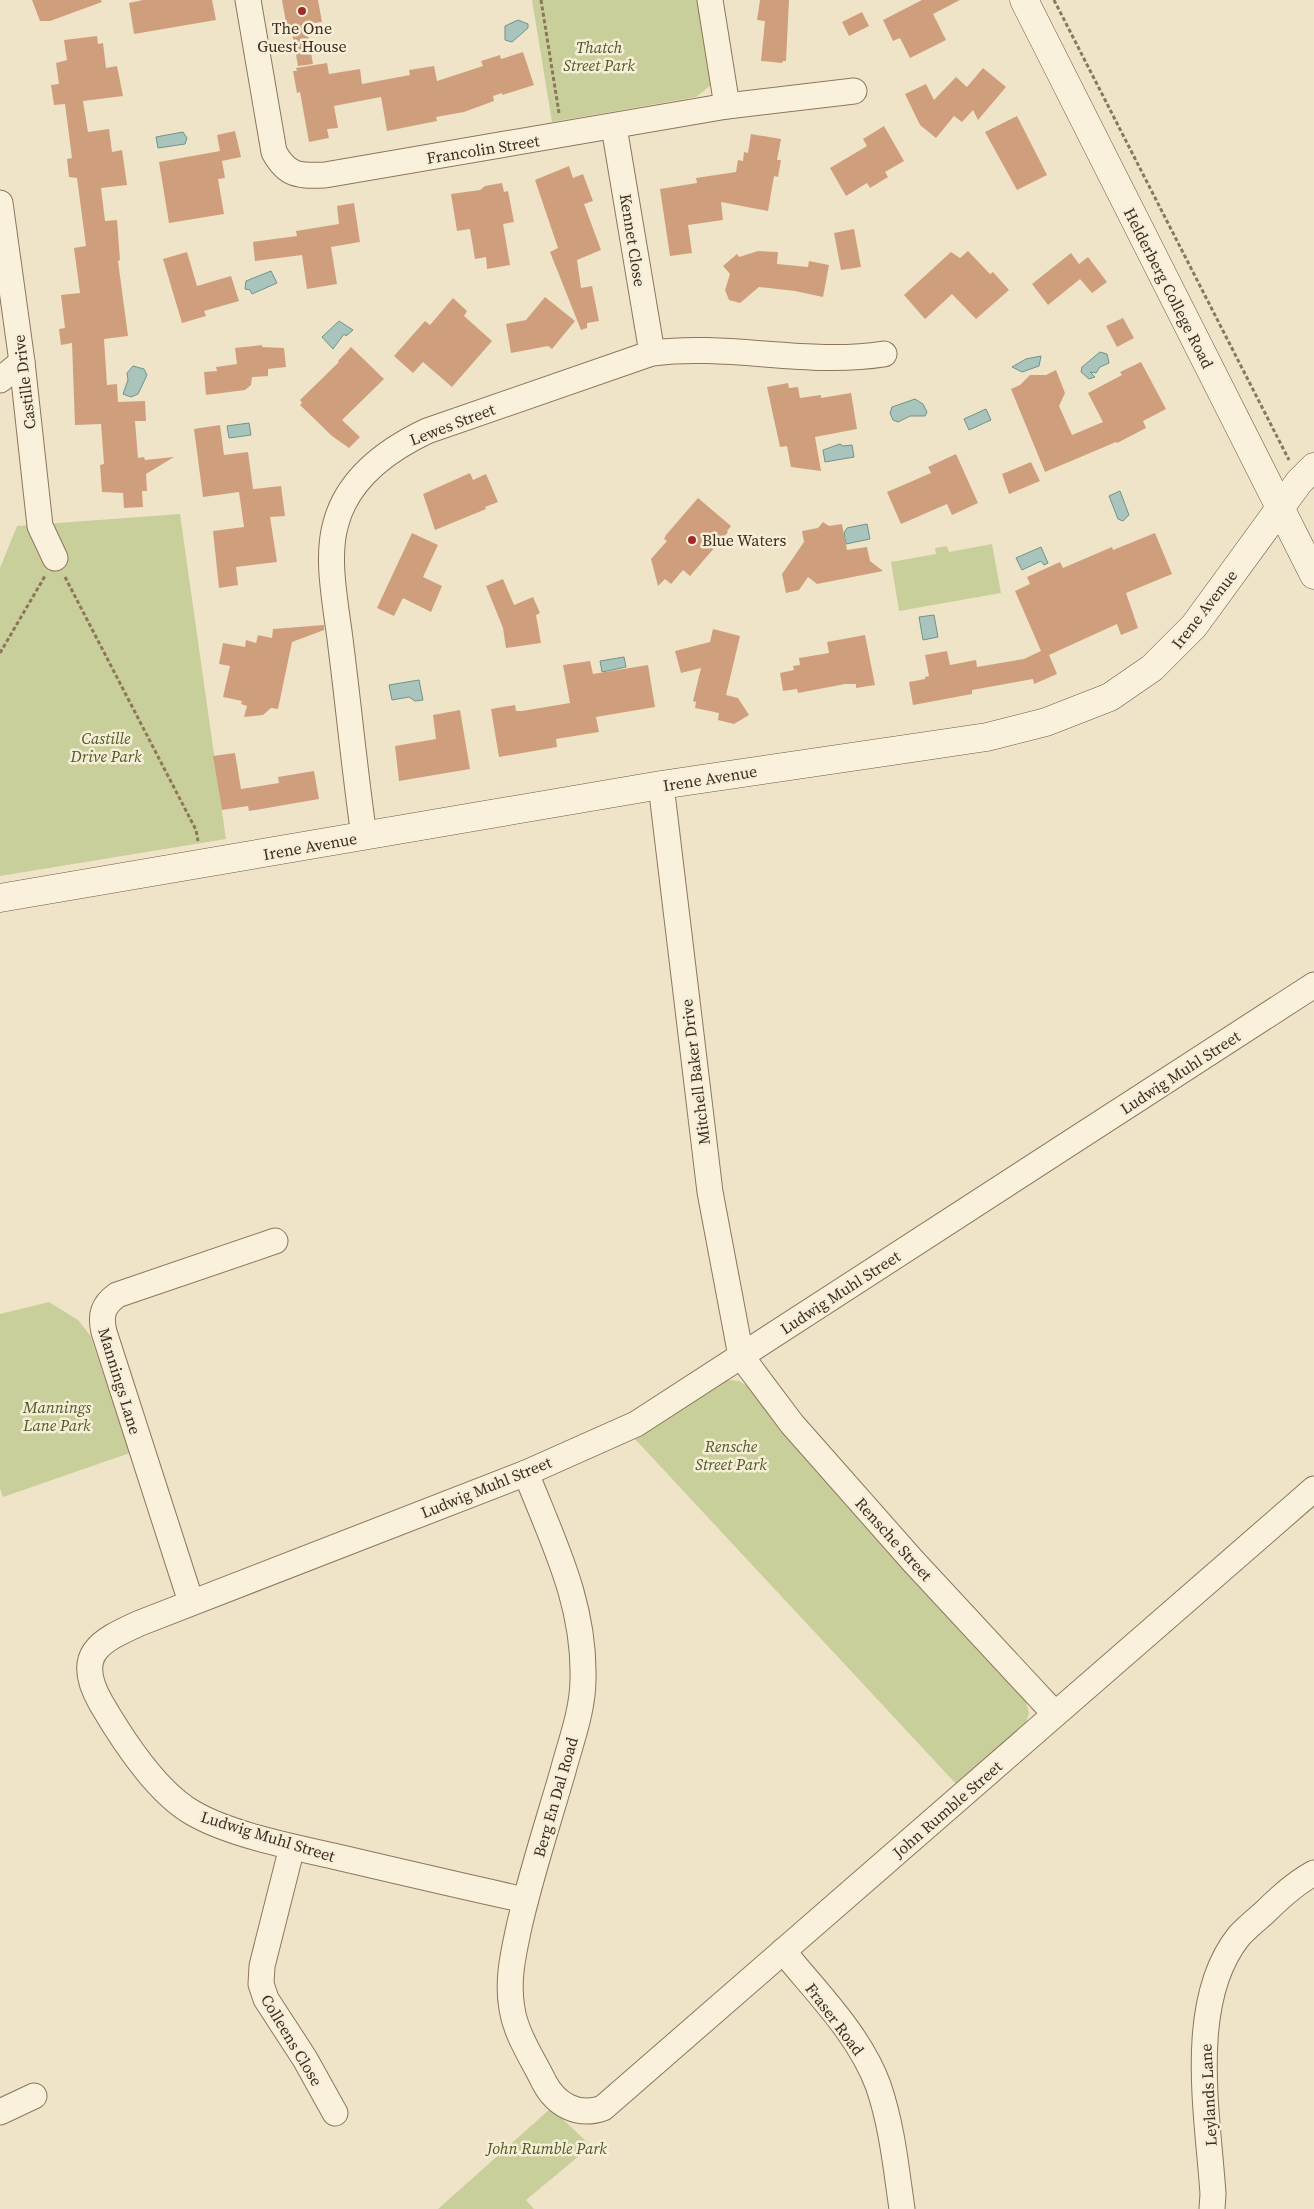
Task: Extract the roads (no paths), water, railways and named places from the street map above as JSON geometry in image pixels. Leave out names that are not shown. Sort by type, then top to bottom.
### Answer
[{"type":"street","name":"Francolin Street","points":[[248,0],[274,152],[280,165],[294,174],[325,175],[614,127],[727,106],[854,91]]},
{"type":"street","points":[[710,0],[727,106]]},
{"type":"street","name":"Helderberg College Road","points":[[1031,2],[1314,576]]},
{"type":"street","name":"Kennet Close","points":[[614,127],[652,353]]},
{"type":"street","name":"Castille Drive","points":[[0,203],[22,362],[40,526],[55,558]]},
{"type":"street","name":"Lewes Street","points":[[364,836],[334,591],[332,549],[335,523],[343,504],[368,469],[381,457],[405,441],[426,431],[652,353],[682,349],[839,358],[884,354]]},
{"type":"street","points":[[0,380],[22,362]]},
{"type":"street","name":"Irene Avenue","points":[[0,898],[660,785],[987,737],[1046,722],[1110,697],[1152,668],[1175,648],[1194,626],[1299,482],[1303,466]]},
{"type":"street","name":"Mitchell Baker Drive","points":[[660,785],[710,1192],[742,1356]]},
{"type":"street","name":"Ludwig Muhl Street","points":[[525,1900],[292,1847],[212,1823],[178,1803],[159,1784],[132,1751],[98,1698],[90,1665],[98,1645],[140,1622],[526,1473],[636,1424],[1314,985]]},
{"type":"street","name":"Mannings Lane","points":[[191,1602],[104,1332],[102,1313],[108,1301],[117,1294],[275,1241]]},
{"type":"street","name":"Rensche Street","points":[[742,1356],[792,1424],[913,1561],[1055,1714]]},
{"type":"street","name":"Berg En Dal Road","points":[[526,1473],[569,1580],[578,1612],[583,1647],[583,1681],[579,1715],[525,1900],[512,1962],[510,1990],[512,2011],[518,2028],[546,2086],[564,2106],[573,2110]]},
{"type":"street","name":"John Rumble Street","points":[[573,2110],[590,2112],[603,2108],[1314,1490]]},
{"type":"street","name":"Colleens Close","points":[[292,1847],[262,1966],[261,1984],[266,1999],[305,2059],[335,2113]]},
{"type":"street","name":"Leylands Lane","points":[[1212,2209],[1213,2194],[1204,2051],[1206,2021],[1217,1980],[1239,1936],[1283,1894],[1314,1873]]},
{"type":"street","name":"Fraser Road","points":[[783,1951],[852,2037],[866,2060],[885,2107],[902,2209]]},
{"type":"street","points":[[0,2112],[34,2096]]},
{"type":"water","points":[[518,20],[528,24],[528,28],[512,42],[505,40],[505,26]]},
{"type":"water","points":[[183,132],[187,138],[185,144],[158,148],[156,137]]},
{"type":"water","points":[[271,271],[277,283],[252,294],[250,290],[245,289],[246,281]]},
{"type":"water","points":[[339,321],[353,330],[346,336],[344,334],[333,349],[322,337]]},
{"type":"water","points":[[1100,352],[1107,354],[1109,363],[1100,367],[1096,373],[1090,372],[1095,377],[1089,379],[1081,372],[1082,367]]},
{"type":"water","points":[[1041,356],[1039,366],[1022,372],[1012,367],[1026,359]]},
{"type":"water","points":[[133,366],[144,369],[147,375],[138,394],[131,397],[123,394],[128,380],[127,373]]},
{"type":"water","points":[[915,399],[923,404],[927,412],[925,416],[910,416],[898,422],[893,420],[890,413],[892,407]]},
{"type":"water","points":[[986,409],[991,420],[969,430],[964,419]]},
{"type":"water","points":[[249,423],[251,435],[229,438],[227,426]]},
{"type":"water","points":[[840,444],[843,446],[852,445],[854,457],[825,462],[823,450]]},
{"type":"water","points":[[1120,491],[1129,515],[1123,521],[1118,519],[1109,496]]},
{"type":"water","points":[[867,524],[870,539],[846,544],[844,533],[847,528]]},
{"type":"water","points":[[1041,547],[1048,563],[1044,565],[1041,561],[1022,570],[1016,558]]},
{"type":"water","points":[[934,615],[938,637],[923,640],[919,617]]},
{"type":"water","points":[[624,657],[626,667],[602,672],[600,661]]},
{"type":"water","points":[[419,680],[423,700],[415,701],[409,697],[392,700],[389,685]]},
{"type":"place","name":"The One Guest House","points":[[302,11]]},
{"type":"place","name":"Blue Waters","points":[[692,540]]},
{"type":"park label","name":"Thatch Street Park","points":[[599,56]]},
{"type":"park label","name":"Castille Drive Park","points":[[106,747]]},
{"type":"park label","name":"Mannings Lane Park","points":[[57,1416]]},
{"type":"park label","name":"Rensche Street Park","points":[[731,1455]]},
{"type":"park label","name":"John Rumble Park","points":[[547,2148]]}]
